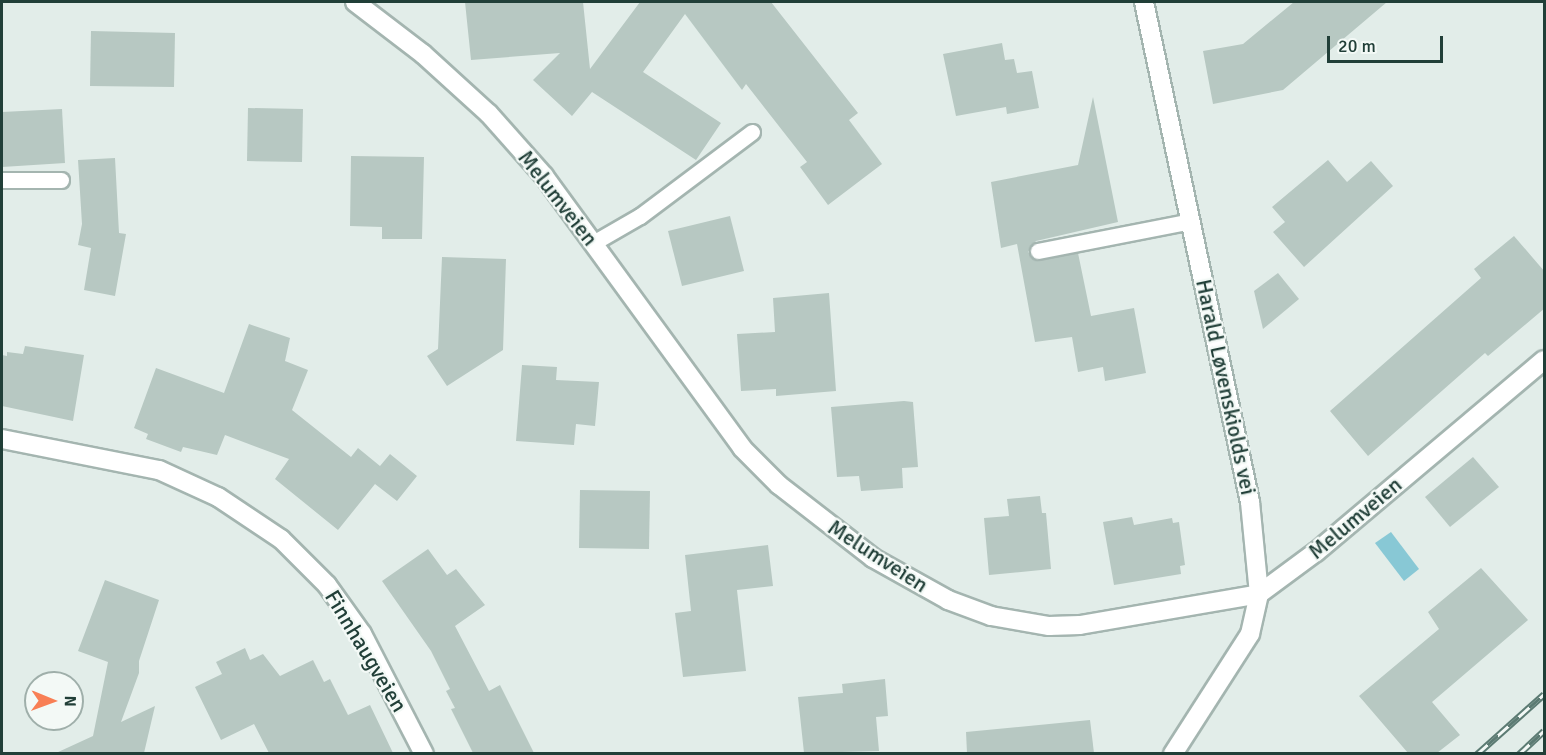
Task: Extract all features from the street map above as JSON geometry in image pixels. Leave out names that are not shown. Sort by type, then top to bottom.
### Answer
[{"type":"street","name":"Melumveien","points":[[355,2],[423,54],[489,114],[544,176],[750,456],[779,486],[873,558],[948,600],[991,616],[1049,626],[1117,620],[1259,594],[1316,552],[1545,360]]},
{"type":"street","name":"Harald Løvenskiolds vei","points":[[1144,2],[1250,502],[1259,594],[1250,634],[1173,753]]},
{"type":"street","name":"Finnhaugveien","points":[[2,440],[159,470],[218,497],[281,538],[327,585],[362,634],[424,753]]},
{"type":"lane","points":[[593,243],[640,216],[752,132]]},
{"type":"lane","points":[[2,180],[61,180]]},
{"type":"lane","points":[[1038,251],[1191,221]]},
{"type":"water","points":[[1391,532],[1419,569],[1404,581],[1375,543]]},
{"type":"building","points":[[465,2],[583,2],[590,69],[640,2],[771,2],[858,113],[849,120],[882,164],[828,205],[800,167],[807,162],[746,84],[742,90],[685,14],[643,72],[721,123],[696,160],[592,92],[572,116],[533,80],[560,53],[471,60]]},
{"type":"building","points":[[1294,2],[1387,2],[1283,90],[1213,104],[1203,51],[1243,44]]},
{"type":"building","points":[[91,31],[175,33],[174,87],[90,86]]},
{"type":"building","points":[[1002,43],[1005,60],[1014,59],[1017,73],[1032,71],[1039,108],[1007,114],[1006,107],[956,116],[943,54]]},
{"type":"building","points":[[1093,97],[1118,222],[1036,241],[1028,252],[1039,261],[1078,253],[1091,316],[1134,308],[1146,373],[1105,381],[1103,367],[1078,372],[1072,337],[1035,342],[1017,244],[1001,248],[991,182],[1078,165]]},
{"type":"building","points":[[248,108],[303,109],[302,162],[247,161]]},
{"type":"building","points":[[62,109],[65,163],[2,167],[2,112]]},
{"type":"building","points":[[351,156],[424,157],[422,239],[382,239],[382,227],[350,226]]},
{"type":"building","points":[[115,158],[119,233],[126,234],[115,296],[84,290],[91,248],[78,245],[82,224],[78,160]]},
{"type":"building","points":[[1328,160],[1347,182],[1371,161],[1393,186],[1304,267],[1273,232],[1285,222],[1272,207]]},
{"type":"building","points":[[730,216],[744,271],[682,286],[668,231]]},
{"type":"building","points":[[1514,236],[1545,272],[1545,308],[1488,356],[1485,353],[1368,456],[1330,411],[1481,278],[1474,269]]},
{"type":"building","points":[[442,257],[506,259],[503,350],[447,386],[427,356],[438,349]]},
{"type":"building","points":[[1278,273],[1299,299],[1263,329],[1254,291]]},
{"type":"building","points":[[829,293],[836,391],[776,396],[776,389],[741,391],[737,334],[775,332],[773,298]]},
{"type":"building","points":[[249,324],[290,338],[285,361],[308,370],[292,410],[351,457],[358,448],[380,466],[390,454],[417,476],[397,501],[375,484],[338,530],[275,479],[289,459],[225,435],[217,455],[183,447],[181,452],[146,439],[148,434],[134,428],[156,368],[224,393]]},
{"type":"building","points":[[25,346],[84,355],[73,421],[2,406],[2,355],[7,356],[7,352],[23,354]]},
{"type":"building","points":[[522,365],[557,367],[556,380],[599,382],[595,426],[576,424],[574,445],[516,441]]},
{"type":"building","points":[[913,402],[918,467],[902,468],[903,488],[861,491],[859,476],[837,477],[831,407]]},
{"type":"building","points":[[1473,457],[1499,487],[1450,527],[1425,497]]},
{"type":"building","points":[[580,490],[650,491],[649,549],[579,548]]},
{"type":"building","points":[[1040,496],[1042,513],[1046,513],[1051,569],[989,575],[984,518],[1009,516],[1007,499]]},
{"type":"building","points":[[1132,517],[1134,525],[1172,518],[1173,523],[1179,522],[1185,565],[1180,566],[1181,574],[1114,585],[1103,522]]},
{"type":"building","points":[[768,545],[773,586],[737,590],[746,671],[683,677],[675,613],[691,611],[685,555]]},
{"type":"building","points":[[428,549],[447,575],[456,569],[485,605],[455,626],[489,691],[500,685],[534,753],[473,753],[451,709],[455,708],[446,691],[450,689],[431,651],[382,581]]},
{"type":"building","points":[[1481,568],[1528,620],[1432,702],[1460,735],[1437,753],[1408,753],[1359,696],[1439,629],[1428,612]]},
{"type":"building","points":[[105,580],[159,600],[139,661],[139,673],[121,722],[155,706],[144,753],[56,753],[93,736],[108,662],[78,651]]},
{"type":"building","points":[[245,648],[250,660],[263,654],[280,676],[313,660],[324,682],[330,679],[348,715],[370,705],[393,753],[269,753],[254,724],[221,740],[195,687],[222,674],[216,662]]},
{"type":"building","points":[[885,679],[888,716],[876,717],[879,751],[804,753],[798,697],[843,693],[842,684]]},
{"type":"building","points":[[1090,720],[1094,753],[967,753],[966,732]]},
{"type":"railway","points":[[1477,754],[1544,694]]},
{"type":"railway","points":[[1519,754],[1544,731]]}]
